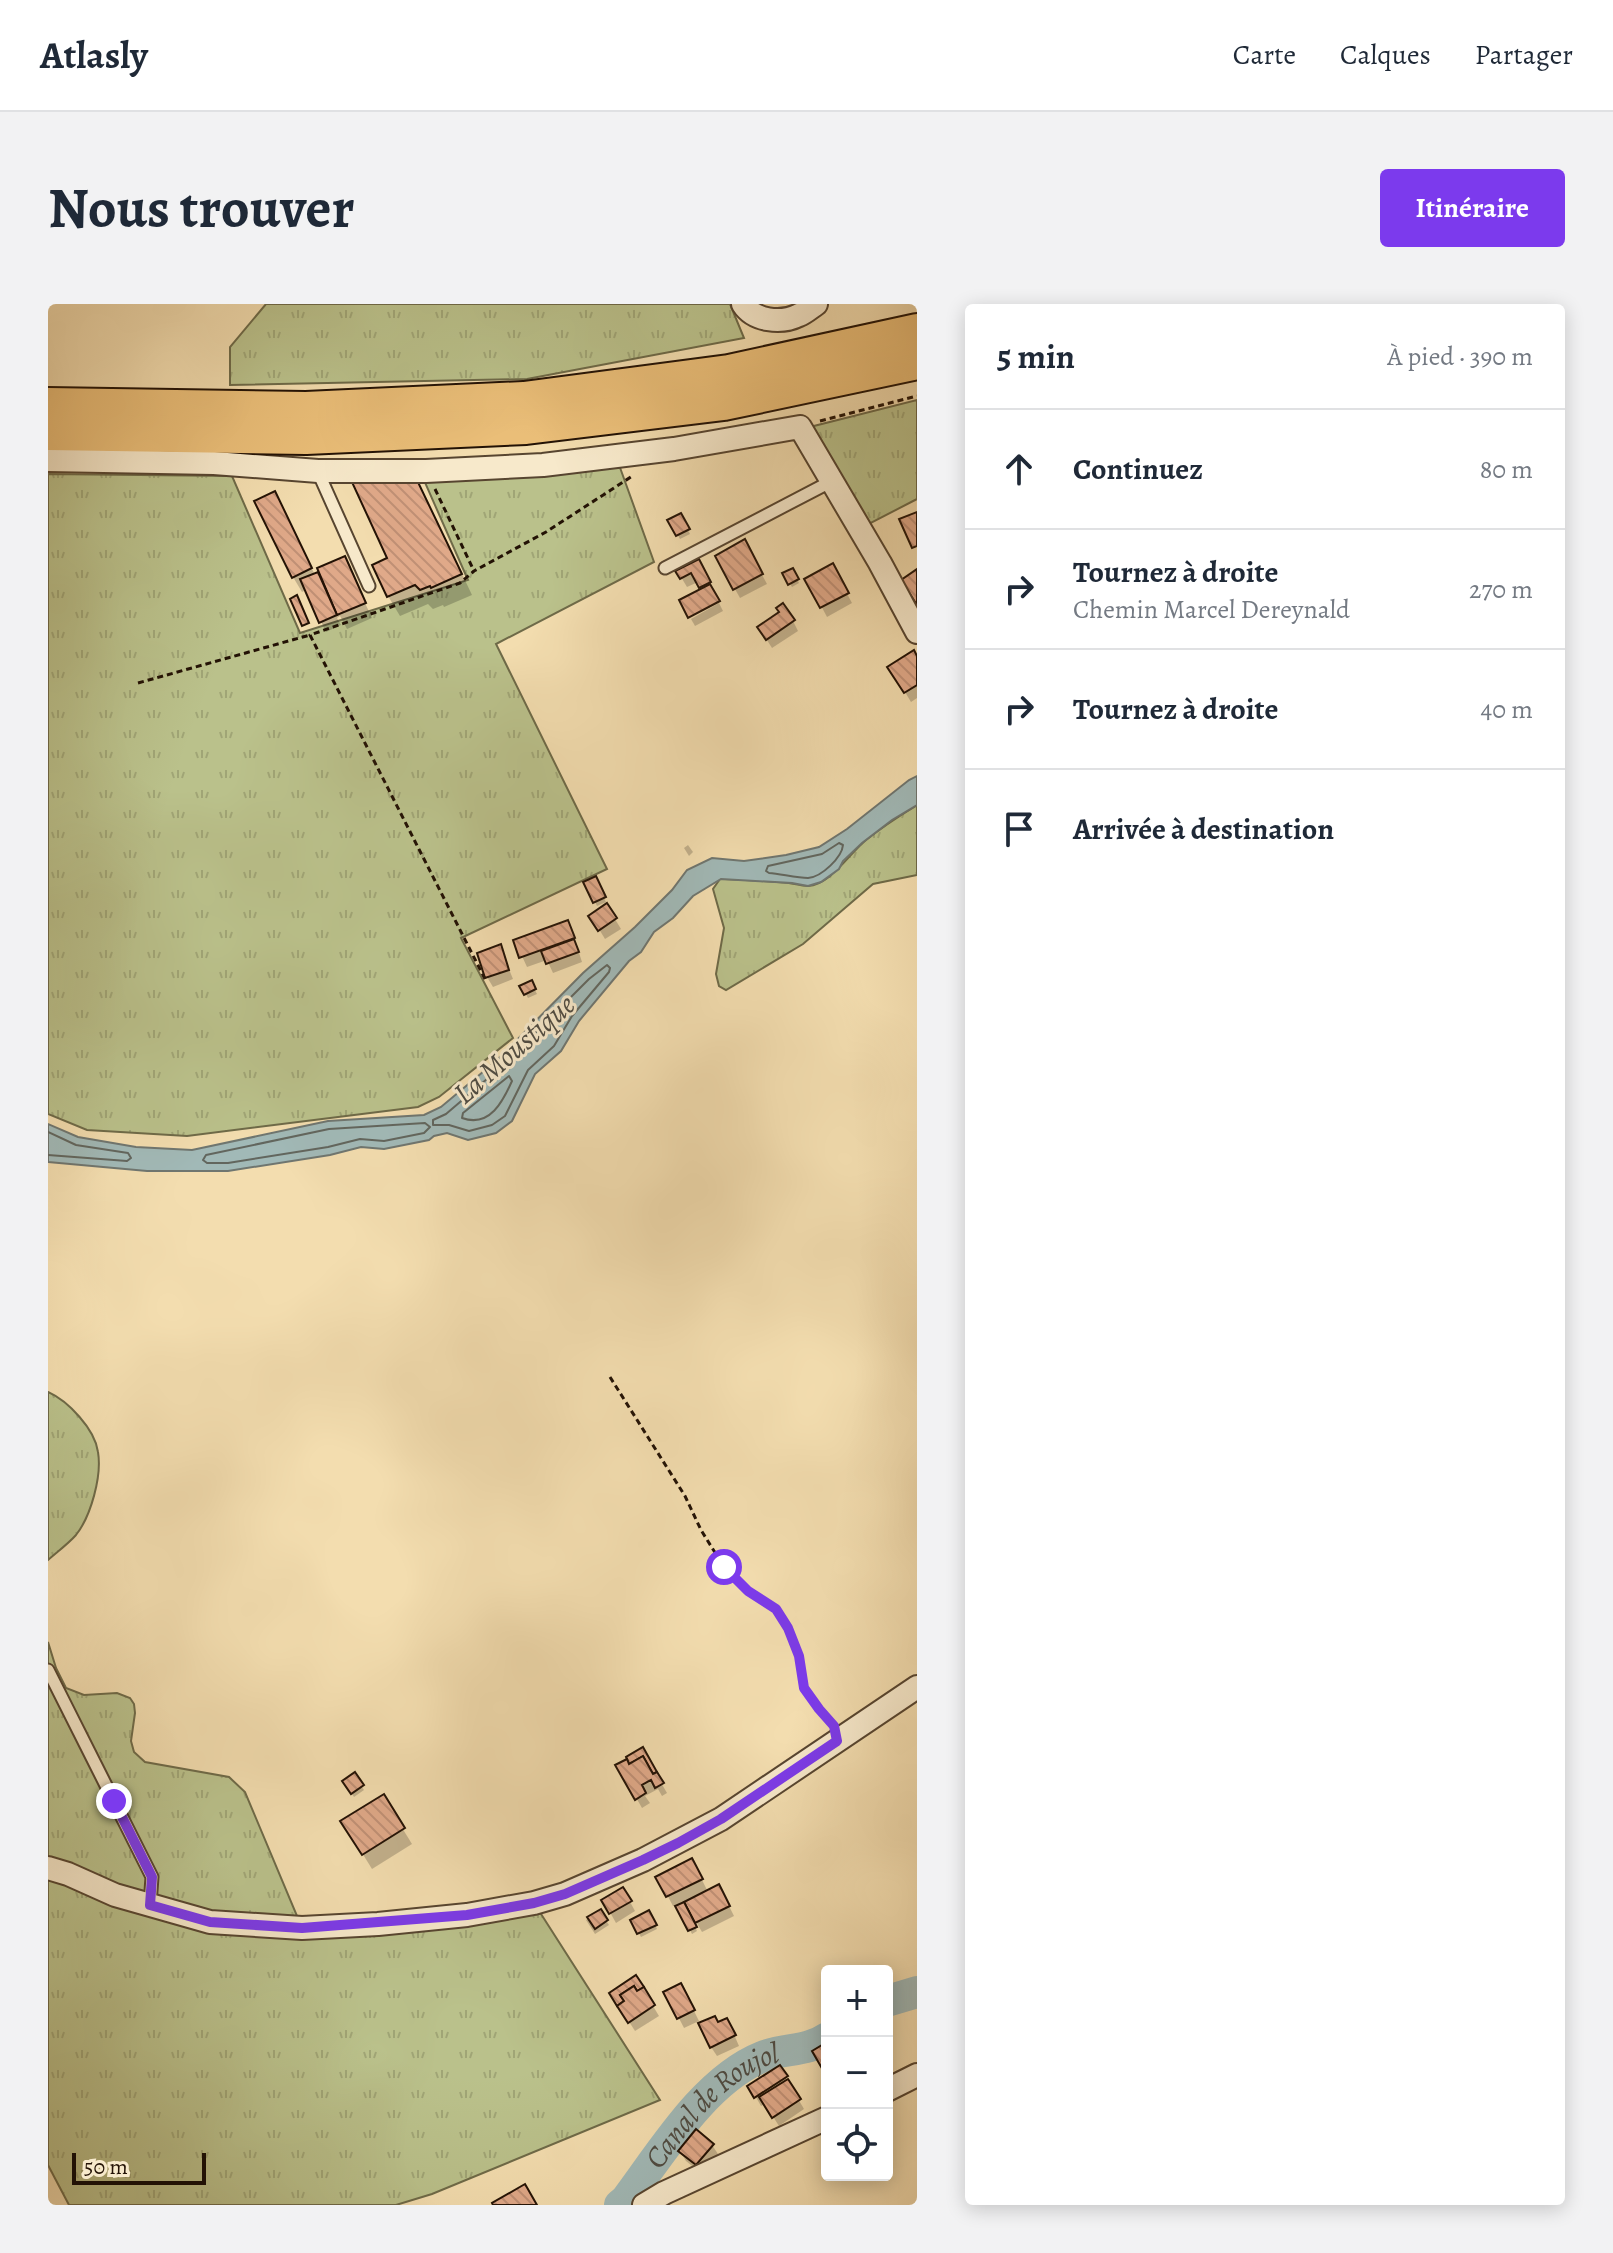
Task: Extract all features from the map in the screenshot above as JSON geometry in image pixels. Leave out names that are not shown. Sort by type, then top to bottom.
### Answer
[{"type":"highway","points":[[48,406],[306,410],[524,400],[729,373],[917,332]]},
{"type":"highway","points":[[48,432],[306,436],[526,426],[724,402],[917,361]]},
{"type":"street","points":[[743,304],[747,310],[776,321],[798,316],[816,304]]},
{"type":"street","points":[[48,460],[214,463],[318,471],[426,471],[543,465],[674,449],[800,427],[917,632]]},
{"type":"street","points":[[48,1868],[115,1895],[210,1922],[302,1928],[467,1915],[534,1903],[565,1894],[643,1860],[721,1819],[917,1687]]},
{"type":"street","points":[[893,2087],[917,2075]]},
{"type":"street","points":[[644,2205],[821,2121]]},
{"type":"lane","points":[[318,471],[369,586]]},
{"type":"lane","points":[[665,568],[832,481]]},
{"type":"lane","points":[[48,1670],[152,1877],[150,1905]]},
{"type":"path","points":[[800,427],[917,396]]},
{"type":"path","points":[[426,471],[474,571]]},
{"type":"path","points":[[138,683],[310,635],[460,583],[474,571],[546,532],[636,474]]},
{"type":"path","points":[[310,635],[485,979]]},
{"type":"path","points":[[610,1377],[685,1496],[724,1567],[748,1591],[776,1609],[788,1628],[799,1656],[804,1688],[834,1726],[837,1741]]},
{"type":"green space","points":[[266,304],[730,304],[744,338],[527,379],[230,385],[230,347]]},
{"type":"green space","points":[[917,400],[917,499],[863,527],[806,428]]},
{"type":"green space","points":[[618,462],[654,562],[496,644],[607,869],[461,938],[513,1038],[439,1097],[418,1107],[187,1136],[87,1130],[48,1114],[48,474],[232,476],[300,633],[468,580],[423,478]]},
{"type":"green space","points":[[917,805],[917,875],[873,884],[803,944],[726,990],[719,986],[716,974],[724,928],[713,889],[720,879],[806,886],[816,884],[832,875],[872,835]]},
{"type":"green space","points":[[48,1392],[72,1409],[86,1425],[96,1443],[99,1462],[94,1495],[81,1527],[48,1560]]},
{"type":"green space","points":[[48,1642],[66,1688],[84,1695],[117,1693],[130,1698],[135,1713],[131,1741],[134,1752],[145,1762],[229,1777],[245,1792],[302,1928],[534,1903],[660,2100],[432,2194],[396,2205],[69,2205],[48,2165]]},
{"type":"water","name":"La Moustique","points":[[917,776],[917,805],[862,843],[839,869],[821,882],[808,886],[721,879],[693,896],[673,918],[654,932],[641,952],[629,961],[579,1021],[561,1051],[535,1074],[512,1121],[496,1133],[468,1140],[447,1133],[384,1149],[361,1147],[228,1171],[147,1171],[48,1162],[48,1124],[78,1137],[136,1147],[192,1150],[328,1121],[424,1115],[441,1107],[496,1061],[583,973],[672,890],[687,870],[712,858],[744,861],[819,847]]},
{"type":"building","points":[[416,478],[462,574],[431,588],[420,590],[415,585],[387,597],[372,565],[387,558],[351,480]]},
{"type":"building","points":[[275,491],[312,568],[292,578],[254,501]]},
{"type":"building","points":[[917,512],[917,546],[912,548],[899,519]]},
{"type":"building","points":[[681,513],[690,529],[676,536],[667,520]]},
{"type":"building","points":[[745,539],[763,574],[733,590],[715,556]]},
{"type":"building","points":[[345,556],[366,603],[337,615],[317,568]]},
{"type":"building","points":[[699,559],[711,582],[699,588],[691,573],[680,579],[675,571]]},
{"type":"building","points":[[833,563],[849,593],[820,608],[804,579]]},
{"type":"building","points":[[793,568],[799,579],[788,585],[782,573]]},
{"type":"building","points":[[917,569],[917,605],[901,580]]},
{"type":"building","points":[[318,572],[337,615],[319,623],[300,579]]},
{"type":"building","points":[[710,584],[720,601],[688,618],[679,600]]},
{"type":"building","points":[[297,595],[309,623],[302,626],[290,599]]},
{"type":"building","points":[[783,603],[795,620],[766,640],[757,627],[779,612],[776,608]]},
{"type":"building","points":[[914,650],[917,656],[917,685],[904,693],[887,667]]},
{"type":"building","points":[[596,876],[606,897],[593,903],[583,882]]},
{"type":"building","points":[[607,903],[617,918],[598,931],[588,916]]},
{"type":"building","points":[[568,920],[575,938],[519,958],[513,940]]},
{"type":"building","points":[[574,939],[579,952],[546,964],[541,951]]},
{"type":"building","points":[[501,944],[509,970],[485,978],[477,953]]},
{"type":"building","points":[[532,980],[536,989],[524,995],[519,986]]},
{"type":"building","points":[[643,1747],[657,1772],[653,1774],[643,1756],[629,1764],[626,1757]]},
{"type":"building","points":[[643,1756],[653,1774],[657,1772],[664,1783],[655,1788],[651,1780],[642,1785],[646,1793],[635,1800],[615,1765],[627,1759],[629,1764]]},
{"type":"building","points":[[355,1772],[364,1785],[351,1794],[342,1781]]},
{"type":"building","points":[[384,1794],[405,1828],[362,1855],[340,1821]]},
{"type":"building","points":[[692,1858],[703,1879],[666,1897],[655,1877]]},
{"type":"building","points":[[719,1884],[730,1906],[695,1923],[684,1902]]},
{"type":"building","points":[[623,1887],[632,1901],[609,1914],[601,1900]]},
{"type":"building","points":[[684,1902],[697,1927],[688,1931],[675,1906]]},
{"type":"building","points":[[601,1909],[608,1920],[595,1929],[587,1917]]},
{"type":"building","points":[[649,1910],[657,1925],[637,1934],[630,1920]]},
{"type":"building","points":[[636,1975],[644,1987],[637,1991],[634,1986],[620,1995],[624,2001],[617,2006],[609,1993]]},
{"type":"building","points":[[681,1983],[695,2010],[677,2019],[663,1992]]},
{"type":"building","points":[[634,1986],[637,1991],[644,1987],[655,2005],[628,2023],[617,2006],[624,2001],[620,1995]]},
{"type":"building","points":[[715,2016],[718,2022],[727,2018],[736,2035],[710,2048],[698,2023]]},
{"type":"building","points":[[821,2046],[821,2067],[812,2051]]},
{"type":"building","points":[[780,2065],[788,2076],[754,2098],[747,2086]]},
{"type":"building","points":[[788,2079],[801,2099],[772,2118],[759,2097]]},
{"type":"building","points":[[696,2129],[714,2144],[696,2165],[678,2151]]},
{"type":"building","points":[[525,2184],[537,2205],[493,2205],[492,2203]]},
{"type":"waterway","name":"Canal de Roujol","points":[[893,1999],[917,1992]]},
{"type":"waterway","name":"Canal de Roujol","points":[[620,2205],[686,2119],[722,2082],[762,2057],[812,2046],[821,2041]]},
{"type":"route","points":[[114,1801],[152,1877],[150,1905],[210,1922],[302,1928],[406,1922],[467,1915],[565,1894],[643,1860],[721,1819],[837,1741],[834,1726],[804,1688],[799,1656],[788,1628],[776,1609],[748,1591],[724,1567]]}]
